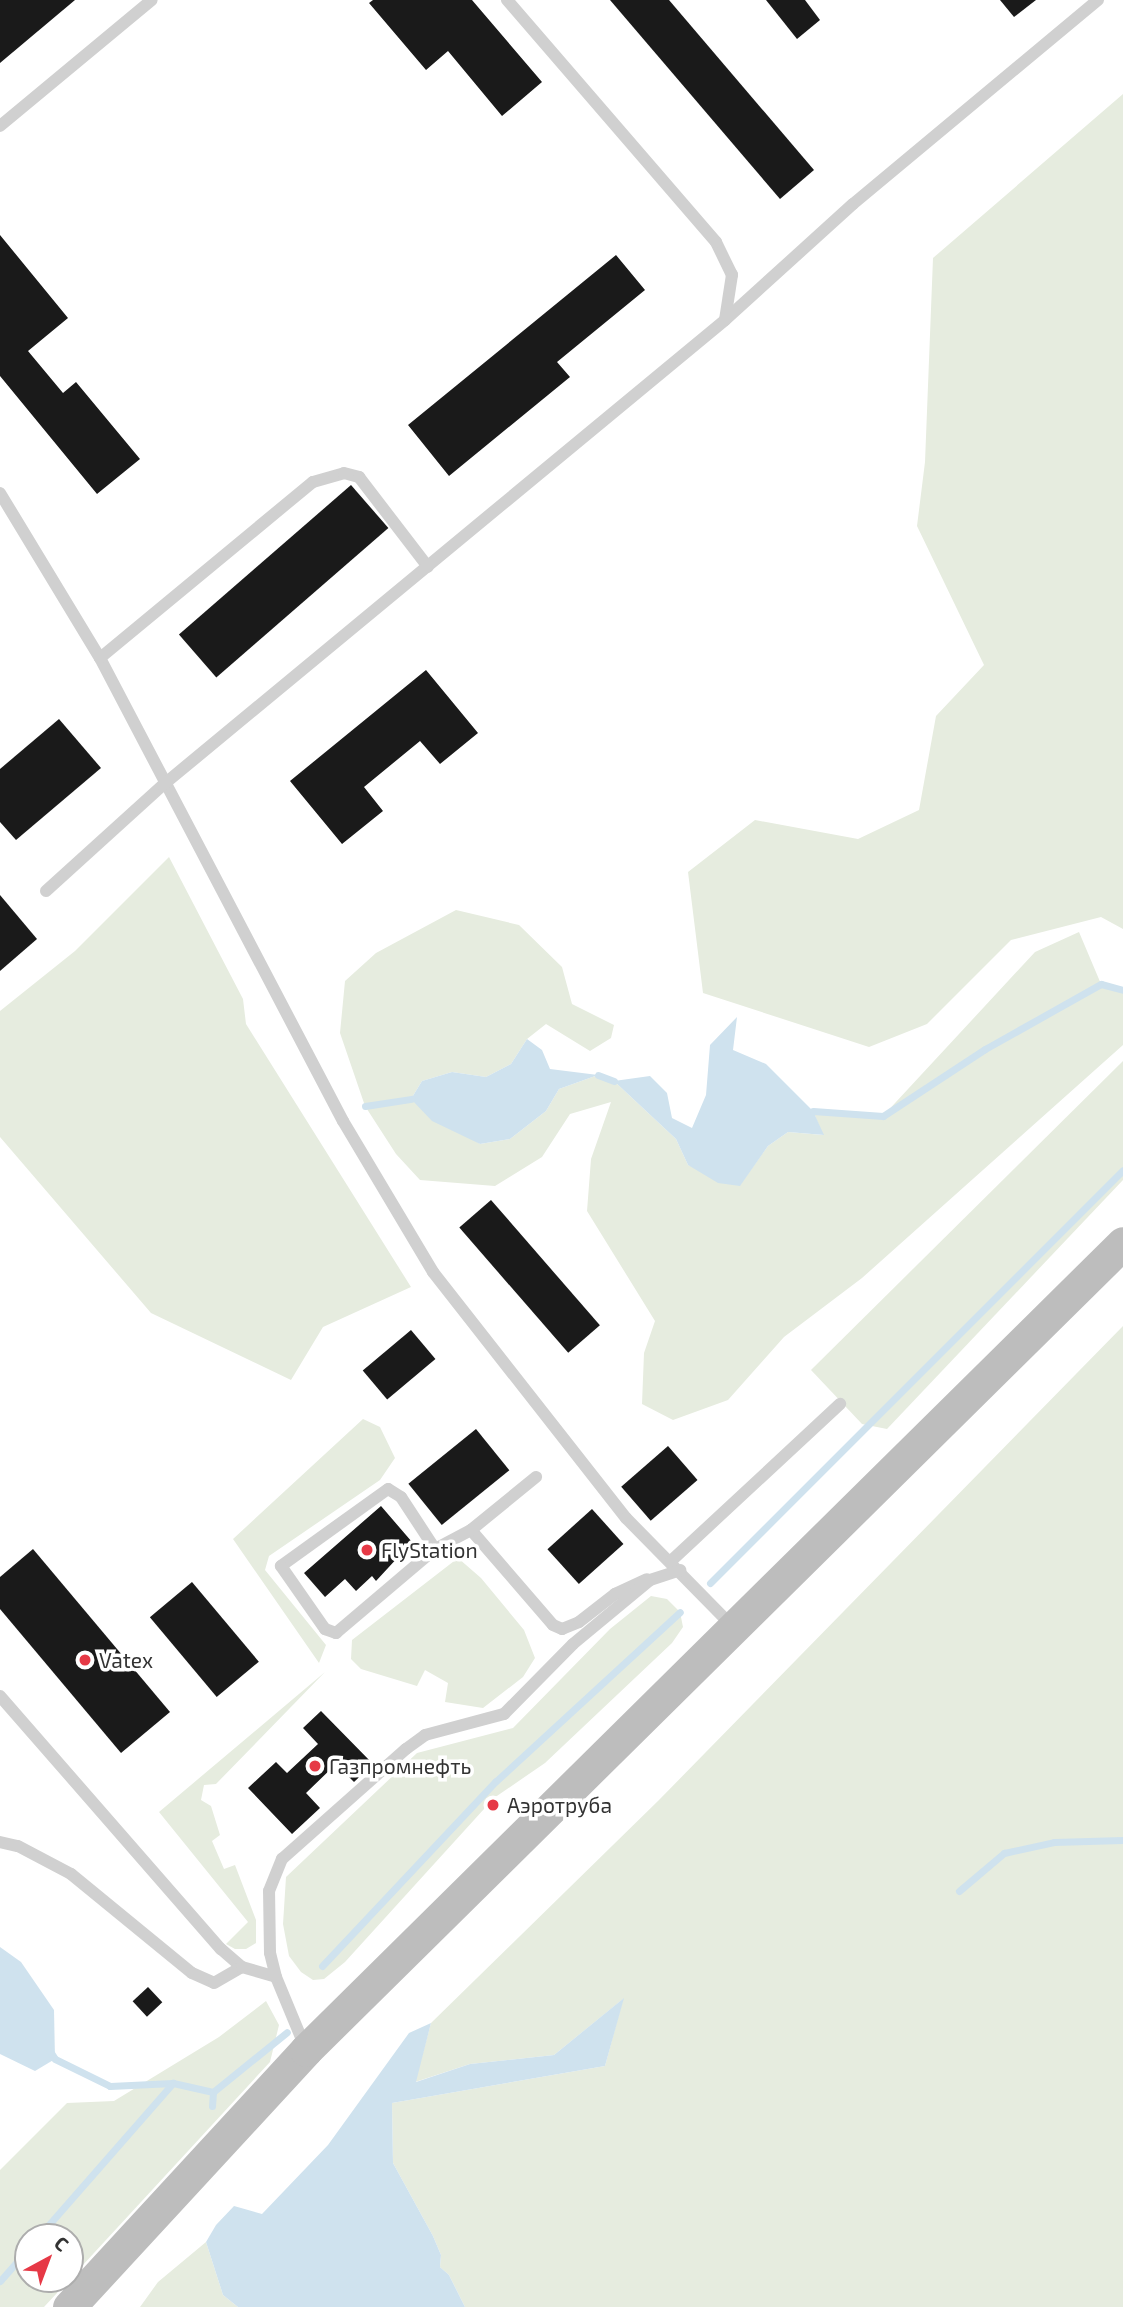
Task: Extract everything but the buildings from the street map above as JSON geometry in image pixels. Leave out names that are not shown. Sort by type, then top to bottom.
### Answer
[{"type":"main road","points":[[69,2307],[306,2050],[1123,1244]]},
{"type":"lane","points":[[0,126],[152,0]]},
{"type":"lane","points":[[507,0],[716,242],[732,275],[726,320]]},
{"type":"lane","points":[[46,891],[163,785],[726,320],[853,204],[1098,0]]},
{"type":"lane","points":[[100,658],[313,482],[344,474],[359,477],[428,567]]},
{"type":"lane","points":[[0,493],[100,658],[163,785],[343,1121],[433,1272],[626,1518],[733,1627]]},
{"type":"lane","points":[[306,2050],[276,1977],[270,1953],[269,1891],[282,1858],[425,1735],[492,1720],[513,1708],[573,1644],[650,1580],[675,1566],[840,1404]]},
{"type":"lane","points":[[435,1549],[401,1497],[388,1489],[281,1566],[325,1629],[336,1633],[435,1549],[471,1530],[536,1477]]},
{"type":"lane","points":[[471,1530],[553,1625],[573,1644]]},
{"type":"lane","points":[[553,1625],[571,1627],[615,1594],[645,1578],[650,1580]]},
{"type":"lane","points":[[0,1696],[221,1949],[242,1967],[276,1977]]},
{"type":"lane","points":[[0,1842],[18,1846],[71,1874],[192,1973],[214,1983],[242,1967]]},
{"type":"shaded area","points":[[1123,94],[1123,929],[1101,917],[1011,940],[927,1024],[869,1047],[703,993],[688,872],[755,820],[858,839],[919,810],[936,716],[984,665],[917,526],[925,462],[933,258]]},
{"type":"shaded area","points":[[169,857],[243,999],[246,1024],[411,1287],[323,1327],[291,1380],[151,1313],[0,1137],[0,1011],[75,951]]},
{"type":"shaded area","points":[[456,910],[519,925],[562,967],[572,1004],[614,1025],[611,1038],[590,1051],[546,1024],[527,1039],[511,1064],[486,1077],[452,1072],[422,1081],[411,1099],[480,1144],[510,1139],[546,1111],[559,1089],[598,1075],[614,1081],[676,1139],[688,1165],[740,1185],[768,1146],[788,1132],[823,1135],[813,1111],[883,1116],[1035,952],[1079,932],[1101,984],[1123,990],[1123,1045],[862,1278],[784,1337],[728,1400],[673,1420],[642,1404],[644,1353],[655,1321],[587,1211],[591,1159],[611,1102],[570,1114],[542,1157],[495,1186],[420,1180],[396,1154],[365,1106],[340,1033],[345,981],[376,953]]},
{"type":"shaded area","points":[[1123,1061],[1123,1180],[887,1429],[862,1424],[811,1370]]},
{"type":"shaded area","points":[[1123,1326],[1123,2307],[465,2307],[449,2275],[440,2267],[441,2255],[433,2236],[393,2163],[392,2103],[605,2066],[623,1999],[554,2055],[470,2064],[415,2082],[431,2023],[659,1800]]},
{"type":"shaded area","points":[[363,1419],[380,1427],[395,1458],[380,1480],[269,1556],[265,1570],[326,1645],[319,1663],[233,1539]]},
{"type":"shaded area","points":[[458,1558],[481,1578],[524,1630],[535,1658],[523,1677],[483,1708],[445,1702],[448,1683],[425,1670],[417,1686],[361,1669],[351,1659],[352,1640]]},
{"type":"shaded area","points":[[651,1596],[667,1599],[680,1612],[683,1627],[672,1643],[545,1763],[494,1798],[345,1962],[324,1979],[313,1980],[301,1972],[289,1956],[283,1924],[286,1877],[417,1753],[513,1728],[610,1629]]},
{"type":"shaded area","points":[[325,1672],[216,1784],[204,1785],[201,1800],[211,1806],[220,1835],[212,1841],[224,1869],[235,1865],[256,1920],[256,1943],[246,1949],[235,1949],[226,1944],[248,1922],[159,1812]]},
{"type":"shaded area","points":[[266,2001],[279,2025],[270,2062],[84,2264],[84,2223],[14,2223],[14,2293],[57,2293],[44,2307],[0,2307],[0,2170],[67,2103],[114,2101],[219,2037]]},
{"type":"shaded area","points":[[206,2242],[223,2295],[238,2307],[140,2307],[158,2282]]},
{"type":"water","points":[[737,1017],[733,1050],[766,1064],[813,1111],[824,1135],[788,1132],[768,1146],[740,1186],[718,1183],[688,1165],[676,1139],[614,1081],[650,1076],[667,1093],[672,1118],[692,1128],[706,1095],[710,1045]]},
{"type":"water","points":[[527,1039],[542,1050],[550,1069],[598,1075],[559,1089],[546,1111],[510,1139],[480,1144],[432,1121],[411,1099],[422,1081],[452,1072],[486,1077],[511,1064]]},
{"type":"water","points":[[0,1947],[21,1962],[54,2010],[55,2059],[35,2071],[0,2054]]},
{"type":"water","points":[[624,1998],[605,2066],[392,2103],[393,2163],[433,2236],[441,2255],[440,2267],[449,2275],[465,2307],[238,2307],[223,2295],[206,2242],[216,2225],[234,2206],[262,2214],[328,2145],[409,2033],[431,2023],[416,2082],[470,2064],[554,2055]]},
{"type":"waterway","points":[[813,1111],[883,1116],[985,1049],[1101,984],[1123,990]]},
{"type":"waterway","points":[[598,1075],[614,1081]]},
{"type":"waterway","points":[[365,1106],[411,1099]]},
{"type":"waterway","points":[[710,1583],[1123,1170]]},
{"type":"waterway","points":[[322,1966],[495,1782],[680,1612]]},
{"type":"waterway","points":[[959,1891],[1004,1853],[1054,1842],[1123,1840]]},
{"type":"waterway","points":[[213,2092],[287,2032]]},
{"type":"waterway","points":[[50,2051],[55,2059],[110,2086],[173,2083],[213,2092],[212,2106]]},
{"type":"waterway","points":[[50,2223],[173,2083]]},
{"type":"waterway","points":[[0,2281],[14,2265]]},
{"type":"place","name":"FlyStation","points":[[367,1550]]},
{"type":"place","name":"Vatex","points":[[85,1660]]},
{"type":"place","name":"Газпромнефть","points":[[315,1766]]},
{"type":"place","name":"Аэротруба","points":[[493,1805]]}]
